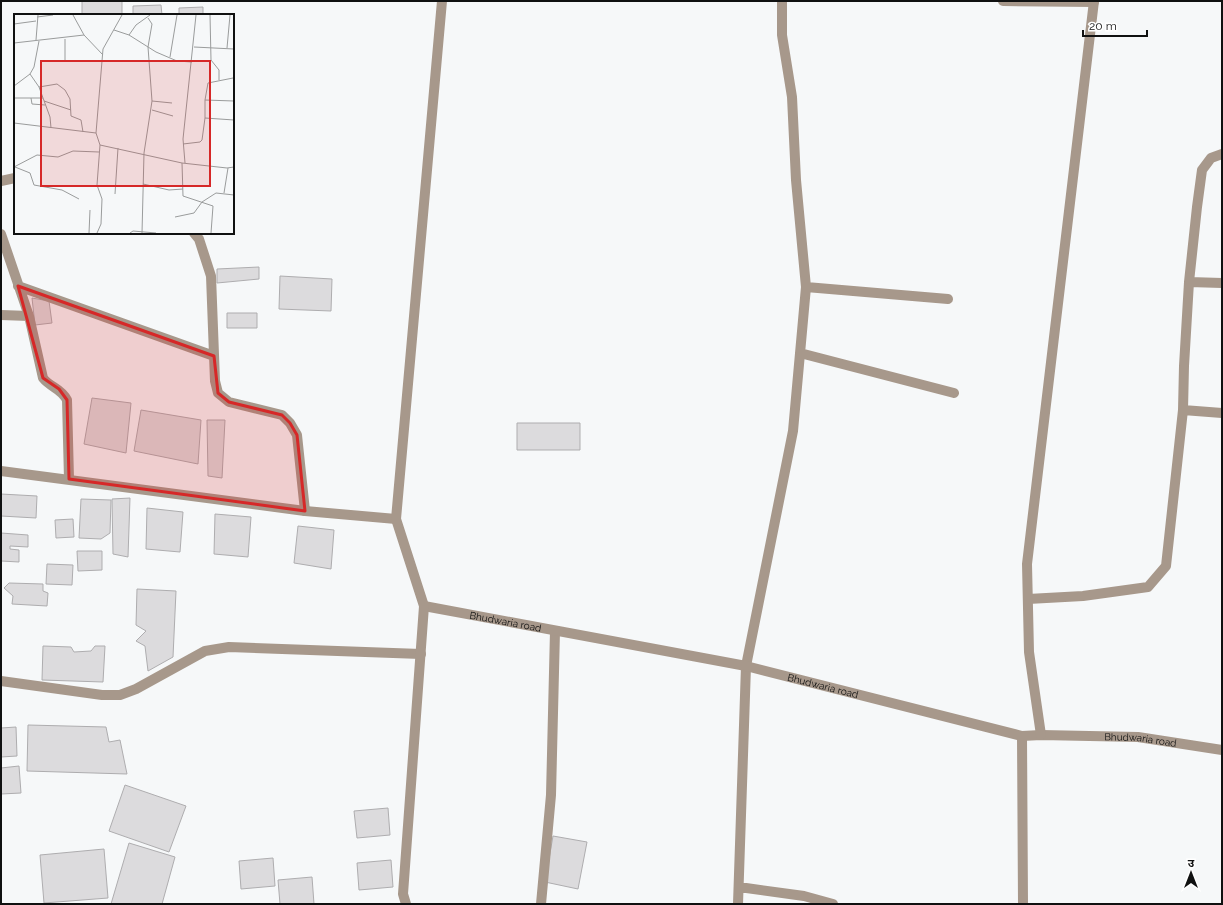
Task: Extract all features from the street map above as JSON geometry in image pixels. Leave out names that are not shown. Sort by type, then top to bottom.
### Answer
[{"type":"street","points":[[406,904],[403,894],[424,606],[396,519],[442,1]]},
{"type":"street","points":[[738,904],[746,666],[793,430],[806,287],[796,180],[792,97],[782,35],[782,1]]},
{"type":"street","points":[[1003,1],[1094,1],[1028,564],[1029,652],[1040,735]]},
{"type":"street","points":[[1028,599],[1083,596],[1148,587],[1166,566],[1183,410],[1189,282],[1202,170],[1211,158],[1222,154]]},
{"type":"street","points":[[1,181],[14,178]]},
{"type":"street","points":[[1,234],[29,316],[44,378],[47,383],[59,389],[67,400],[69,479]]},
{"type":"street","points":[[195,234],[199,239],[211,276],[215,381],[218,393],[229,402],[282,415],[290,423],[297,436],[305,511]]},
{"type":"street","points":[[1,267],[12,267]]},
{"type":"street","points":[[1189,282],[1222,284]]},
{"type":"street","points":[[18,286],[214,356]]},
{"type":"street","points":[[806,287],[948,299]]},
{"type":"street","points":[[1,315],[29,316]]},
{"type":"street","points":[[800,353],[954,393]]},
{"type":"street","points":[[1183,410],[1222,413]]},
{"type":"street","points":[[1,471],[305,511],[396,519]]},
{"type":"street","name":"Bhudwaria road","points":[[424,606],[746,666],[1022,736],[1138,737],[1222,750]]},
{"type":"street","points":[[541,904],[551,795],[555,631]]},
{"type":"street","points":[[1,681],[102,695],[120,695],[136,689],[205,651],[228,647],[421,654]]},
{"type":"street","points":[[1022,736],[1023,904]]},
{"type":"street","points":[[739,887],[804,896],[833,904]]},
{"type":"highlighted area","points":[[18,286],[214,356],[218,393],[229,402],[282,415],[290,423],[297,435],[305,511],[69,479],[67,400],[59,389],[43,378]]},
{"type":"building","points":[[82,1],[122,1],[122,14],[82,14]]},
{"type":"building","points":[[161,5],[162,14],[133,14],[133,6]]},
{"type":"building","points":[[203,7],[203,14],[179,14],[179,8]]},
{"type":"building","points":[[259,267],[259,279],[217,283],[217,269]]},
{"type":"building","points":[[280,276],[332,279],[331,311],[279,309]]},
{"type":"building","points":[[32,298],[49,301],[52,323],[35,325]]},
{"type":"building","points":[[227,313],[257,313],[257,328],[227,328]]},
{"type":"building","points":[[92,398],[131,403],[126,453],[84,444]]},
{"type":"building","points":[[141,410],[201,420],[198,464],[134,451]]},
{"type":"building","points":[[207,420],[225,420],[222,478],[208,476]]},
{"type":"building","points":[[517,423],[580,423],[580,450],[517,450]]},
{"type":"building","points":[[1,494],[37,496],[36,518],[1,516]]},
{"type":"building","points":[[130,498],[128,557],[113,554],[112,499]]},
{"type":"building","points":[[81,499],[111,500],[110,533],[101,539],[79,538]]},
{"type":"building","points":[[147,508],[183,512],[180,552],[146,549]]},
{"type":"building","points":[[215,514],[251,517],[248,557],[214,554]]},
{"type":"building","points":[[73,519],[74,537],[56,538],[55,520]]},
{"type":"building","points":[[298,526],[334,530],[331,569],[294,563]]},
{"type":"building","points":[[1,533],[28,535],[28,547],[10,546],[10,549],[19,550],[19,562],[1,561]]},
{"type":"building","points":[[77,551],[102,551],[102,570],[78,571]]},
{"type":"building","points":[[47,564],[73,565],[72,585],[46,584]]},
{"type":"building","points":[[9,583],[43,584],[43,591],[48,593],[47,606],[12,604],[13,596],[4,588]]},
{"type":"building","points":[[137,589],[176,591],[173,657],[148,671],[145,646],[136,641],[146,631],[136,625]]},
{"type":"building","points":[[43,646],[71,647],[74,652],[91,651],[95,646],[105,646],[103,682],[42,680]]},
{"type":"building","points":[[28,725],[106,727],[109,742],[120,740],[127,774],[27,771]]},
{"type":"building","points":[[16,727],[17,756],[1,757],[1,728]]},
{"type":"building","points":[[19,766],[21,793],[1,794],[1,768]]},
{"type":"building","points":[[125,785],[186,806],[169,852],[109,831]]},
{"type":"building","points":[[388,808],[390,835],[357,838],[354,811]]},
{"type":"building","points":[[553,836],[587,842],[578,889],[545,882]]},
{"type":"building","points":[[129,843],[175,857],[162,904],[111,904]]},
{"type":"building","points":[[104,849],[108,898],[44,903],[40,855]]},
{"type":"building","points":[[273,858],[275,886],[241,889],[239,861]]},
{"type":"building","points":[[391,860],[393,887],[359,890],[357,863]]},
{"type":"building","points":[[312,877],[314,904],[280,904],[278,880]]}]
